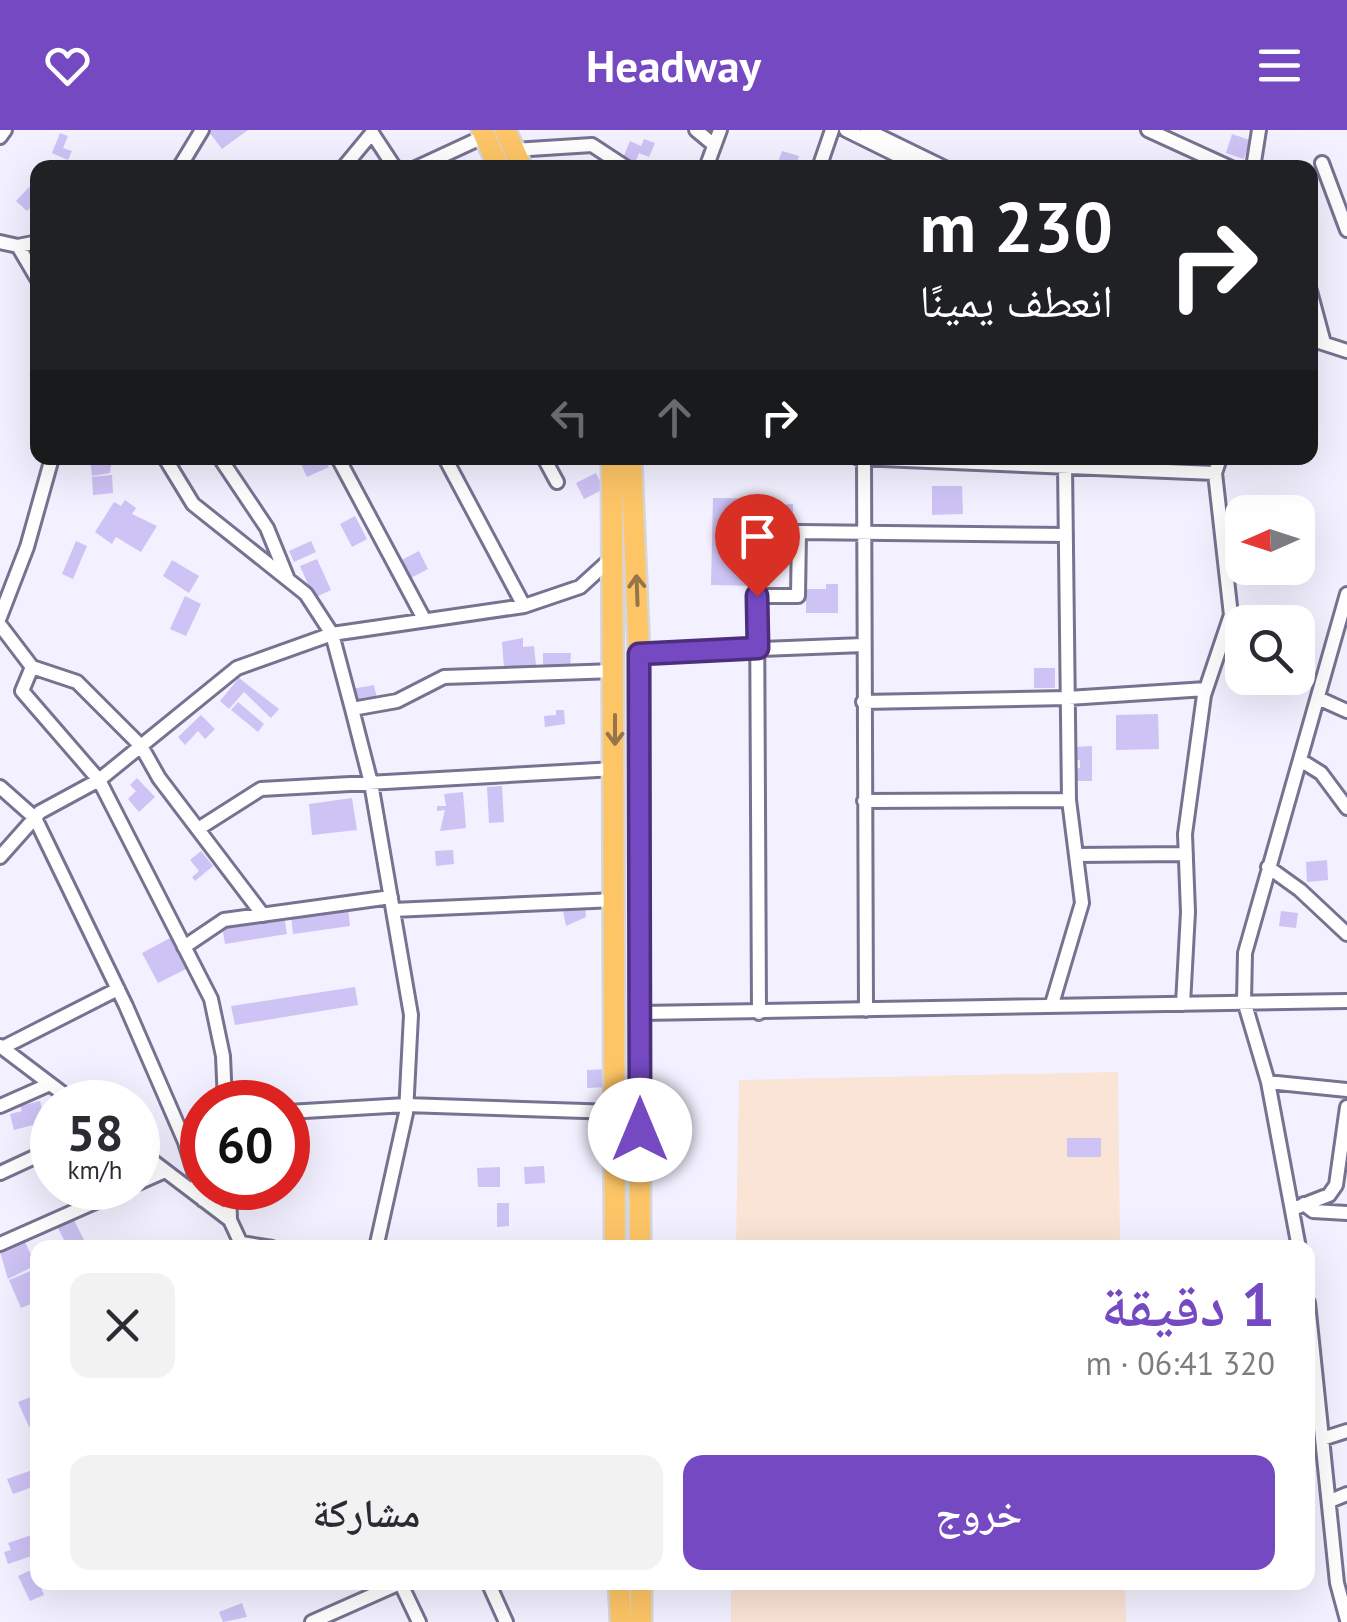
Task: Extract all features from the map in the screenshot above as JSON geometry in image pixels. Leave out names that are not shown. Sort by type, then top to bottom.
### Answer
[{"type":"main road","points":[[490,132],[518,159]]},
{"type":"main road","points":[[490,132],[497,160]]},
{"type":"main road","points":[[612,465],[616,1240]]},
{"type":"main road","points":[[631,465],[639,654],[640,1240]]},
{"type":"main road","points":[[619,1590],[620,1622]]},
{"type":"main road","points":[[641,1590],[641,1622]]},
{"type":"street","points":[[0,138],[5,130]]},
{"type":"street","points":[[184,160],[202,130]]},
{"type":"street","points":[[696,130],[714,145]]},
{"type":"street","points":[[709,160],[720,130]]},
{"type":"street","points":[[822,160],[832,130]]},
{"type":"street","points":[[846,130],[907,160]]},
{"type":"street","points":[[867,130],[929,160]]},
{"type":"street","points":[[1148,130],[1214,160]]},
{"type":"street","points":[[1254,160],[1259,130]]},
{"type":"street","points":[[432,160],[490,132]]},
{"type":"street","points":[[350,160],[372,134],[390,160]]},
{"type":"street","points":[[518,159],[592,145],[615,160]]},
{"type":"street","points":[[1322,164],[1347,230]]},
{"type":"street","points":[[0,242],[18,246],[30,244]]},
{"type":"street","points":[[18,246],[30,266]]},
{"type":"street","points":[[1318,341],[1347,350]]},
{"type":"street","points":[[0,617],[32,532],[50,465]]},
{"type":"street","points":[[170,465],[193,504],[306,594],[332,634],[372,783],[411,1015],[406,1105],[378,1240]]},
{"type":"street","points":[[225,465],[266,528],[288,579]]},
{"type":"street","points":[[342,465],[424,618]]},
{"type":"street","points":[[449,465],[524,606]]},
{"type":"street","points":[[548,465],[557,482]]},
{"type":"street","points":[[860,465],[866,1010]]},
{"type":"street","points":[[1039,465],[1215,473]]},
{"type":"street","points":[[1183,1004],[1185,834],[1206,689],[1230,615],[1215,473],[1218,465]]},
{"type":"street","points":[[1052,1004],[1082,903],[1069,800],[1065,466]]},
{"type":"street","points":[[759,1013],[757,596],[798,596],[799,532],[1066,535]]},
{"type":"street","points":[[0,857],[35,818],[98,780],[237,668],[332,634],[524,606],[580,586],[615,556]]},
{"type":"street","points":[[1299,1240],[1298,1207],[1244,1001],[1244,953],[1342,629],[1347,594]]},
{"type":"street","points":[[0,626],[32,667],[78,682],[140,746],[263,915]]},
{"type":"street","points":[[639,654],[863,645]]},
{"type":"street","points":[[32,667],[22,691],[98,780],[211,999],[224,1080]]},
{"type":"street","points":[[352,709],[397,701],[444,677],[615,671]]},
{"type":"street","points":[[863,702],[1068,698],[1206,689]]},
{"type":"street","points":[[1318,698],[1347,711]]},
{"type":"street","points":[[1300,760],[1321,773],[1347,808]]},
{"type":"street","points":[[198,829],[261,789],[615,768]]},
{"type":"street","points":[[0,787],[35,818],[118,989],[180,1131]]},
{"type":"street","points":[[864,801],[1069,800]]},
{"type":"street","points":[[1076,855],[1186,854]]},
{"type":"street","points":[[1268,867],[1300,890],[1347,934]]},
{"type":"street","points":[[184,947],[224,920],[263,915],[392,903],[615,900]]},
{"type":"street","points":[[45,1080],[1,1047],[118,989]]},
{"type":"street","points":[[640,1014],[1347,1000]]},
{"type":"street","points":[[1268,1082],[1347,1090]]},
{"type":"street","points":[[0,1106],[30,1093]]},
{"type":"street","points":[[310,1111],[406,1105],[616,1112]]},
{"type":"street","points":[[1298,1207],[1329,1195],[1336,1185],[1347,1108]]},
{"type":"street","points":[[0,1174],[30,1160]]},
{"type":"street","points":[[160,1168],[180,1183]]},
{"type":"street","points":[[160,1173],[164,1171]]},
{"type":"street","points":[[1298,1207],[1347,1213]]},
{"type":"street","points":[[0,1244],[77,1210]]},
{"type":"street","points":[[216,1210],[230,1220]]},
{"type":"street","points":[[230,1210],[240,1240]]},
{"type":"street","points":[[1315,1371],[1347,1620]]},
{"type":"street","points":[[1322,1439],[1347,1431]]},
{"type":"street","points":[[1330,1501],[1347,1494]]},
{"type":"street","points":[[312,1622],[384,1590]]},
{"type":"street","points":[[403,1590],[419,1622]]},
{"type":"street","points":[[492,1590],[506,1622]]},
{"type":"shaded area","points":[[1118,1072],[1120,1240],[736,1240],[739,1080]]},
{"type":"shaded area","points":[[731,1590],[1125,1590],[1126,1622],[731,1622]]},
{"type":"building","points":[[212,130],[248,130],[222,149],[209,132]]},
{"type":"building","points":[[60,133],[68,136],[63,148],[72,151],[68,160],[52,153]]},
{"type":"building","points":[[1232,134],[1250,140],[1244,159],[1226,153]]},
{"type":"building","points":[[644,139],[655,143],[649,157],[639,153],[636,160],[623,158],[630,141],[641,146]]},
{"type":"building","points":[[782,151],[799,156],[798,160],[779,160]]},
{"type":"building","points":[[29,187],[27,211],[16,201]]},
{"type":"building","points":[[91,465],[111,465],[110,473],[92,476]]},
{"type":"building","points":[[301,465],[328,465],[329,467],[307,477]]},
{"type":"building","points":[[596,473],[604,489],[584,499],[576,483]]},
{"type":"building","points":[[112,475],[113,493],[93,495],[92,477]]},
{"type":"building","points":[[932,486],[962,486],[963,514],[932,515]]},
{"type":"building","points":[[713,498],[772,499],[770,586],[711,585]]},
{"type":"building","points":[[125,500],[136,508],[132,514],[157,526],[141,552],[116,537],[112,544],[95,532],[114,502],[121,506]]},
{"type":"building","points":[[793,504],[793,536],[776,536],[776,505]]},
{"type":"building","points":[[355,516],[367,539],[352,547],[340,524]]},
{"type":"building","points":[[76,541],[87,546],[73,579],[62,574]]},
{"type":"building","points":[[311,541],[316,552],[294,562],[289,551]]},
{"type":"building","points":[[419,551],[428,569],[405,581],[396,563]]},
{"type":"building","points":[[317,559],[331,590],[314,598],[300,566]]},
{"type":"building","points":[[172,560],[199,576],[189,593],[163,576]]},
{"type":"building","points":[[826,584],[838,584],[838,613],[806,613],[806,589],[826,589]]},
{"type":"building","points":[[185,596],[201,604],[186,636],[170,629]]},
{"type":"building","points":[[523,638],[523,647],[534,646],[536,665],[504,668],[502,642]]},
{"type":"building","points":[[543,653],[571,653],[570,667],[543,667]]},
{"type":"building","points":[[1034,668],[1055,668],[1055,688],[1034,688]]},
{"type":"building","points":[[239,678],[279,709],[271,718],[244,692],[229,709],[220,701]]},
{"type":"building","points":[[374,685],[377,699],[354,703],[352,689]]},
{"type":"building","points":[[238,702],[264,724],[258,732],[231,710]]},
{"type":"building","points":[[556,710],[564,710],[565,724],[545,727],[544,716],[556,715]]},
{"type":"building","points":[[1158,714],[1159,749],[1116,750],[1116,715]]},
{"type":"building","points":[[201,715],[215,729],[205,739],[198,731],[185,745],[178,737]]},
{"type":"building","points":[[1092,746],[1092,781],[1074,781],[1074,769],[1080,768],[1080,760],[1074,761],[1074,747]]},
{"type":"building","points":[[137,778],[155,797],[139,812],[128,799],[136,791],[130,785]]},
{"type":"building","points":[[502,786],[504,822],[489,823],[487,787]]},
{"type":"building","points":[[463,792],[466,828],[440,831],[445,810],[437,811],[437,806],[446,806],[444,794]]},
{"type":"building","points":[[352,798],[357,830],[312,835],[309,804]]},
{"type":"building","points":[[453,850],[454,864],[436,866],[435,851]]},
{"type":"building","points":[[201,851],[213,866],[195,881],[192,877],[199,871],[190,860]]},
{"type":"building","points":[[1327,860],[1328,880],[1307,882],[1306,862]]},
{"type":"building","points":[[348,907],[350,926],[293,934],[291,915]]},
{"type":"building","points":[[585,908],[586,917],[566,926],[563,911]]},
{"type":"building","points":[[1281,911],[1298,913],[1296,928],[1279,926]]},
{"type":"building","points":[[284,916],[287,934],[225,944],[222,926]]},
{"type":"building","points":[[170,938],[186,969],[158,983],[142,953]]},
{"type":"building","points":[[355,987],[358,1005],[235,1025],[231,1006]]},
{"type":"building","points":[[608,1069],[608,1087],[587,1088],[587,1070]]},
{"type":"building","points":[[30,1104],[30,1126],[14,1130],[10,1114],[22,1111],[20,1106]]},
{"type":"building","points":[[1067,1138],[1101,1138],[1101,1157],[1067,1157]]},
{"type":"building","points":[[544,1166],[545,1183],[525,1184],[524,1167]]},
{"type":"building","points":[[500,1167],[500,1187],[478,1187],[477,1168]]},
{"type":"building","points":[[497,1203],[509,1203],[509,1226],[497,1227]]},
{"type":"building","points":[[74,1220],[84,1240],[64,1240],[58,1228]]},
{"type":"building","points":[[24,1240],[30,1252],[30,1268],[8,1279],[0,1252]]},
{"type":"building","points":[[30,1271],[30,1304],[21,1308],[9,1280]]},
{"type":"building","points":[[30,1397],[30,1427],[29,1427],[18,1402]]},
{"type":"building","points":[[30,1471],[30,1488],[13,1494],[7,1479]]},
{"type":"building","points":[[30,1535],[30,1557],[8,1564],[4,1552],[11,1550],[8,1543]]},
{"type":"building","points":[[30,1570],[30,1590],[42,1590],[44,1595],[30,1601],[18,1576]]},
{"type":"building","points":[[242,1603],[247,1617],[223,1622],[219,1612]]},
{"type":"route","points":[[640,1130],[639,654],[758,648],[757,596]]}]
